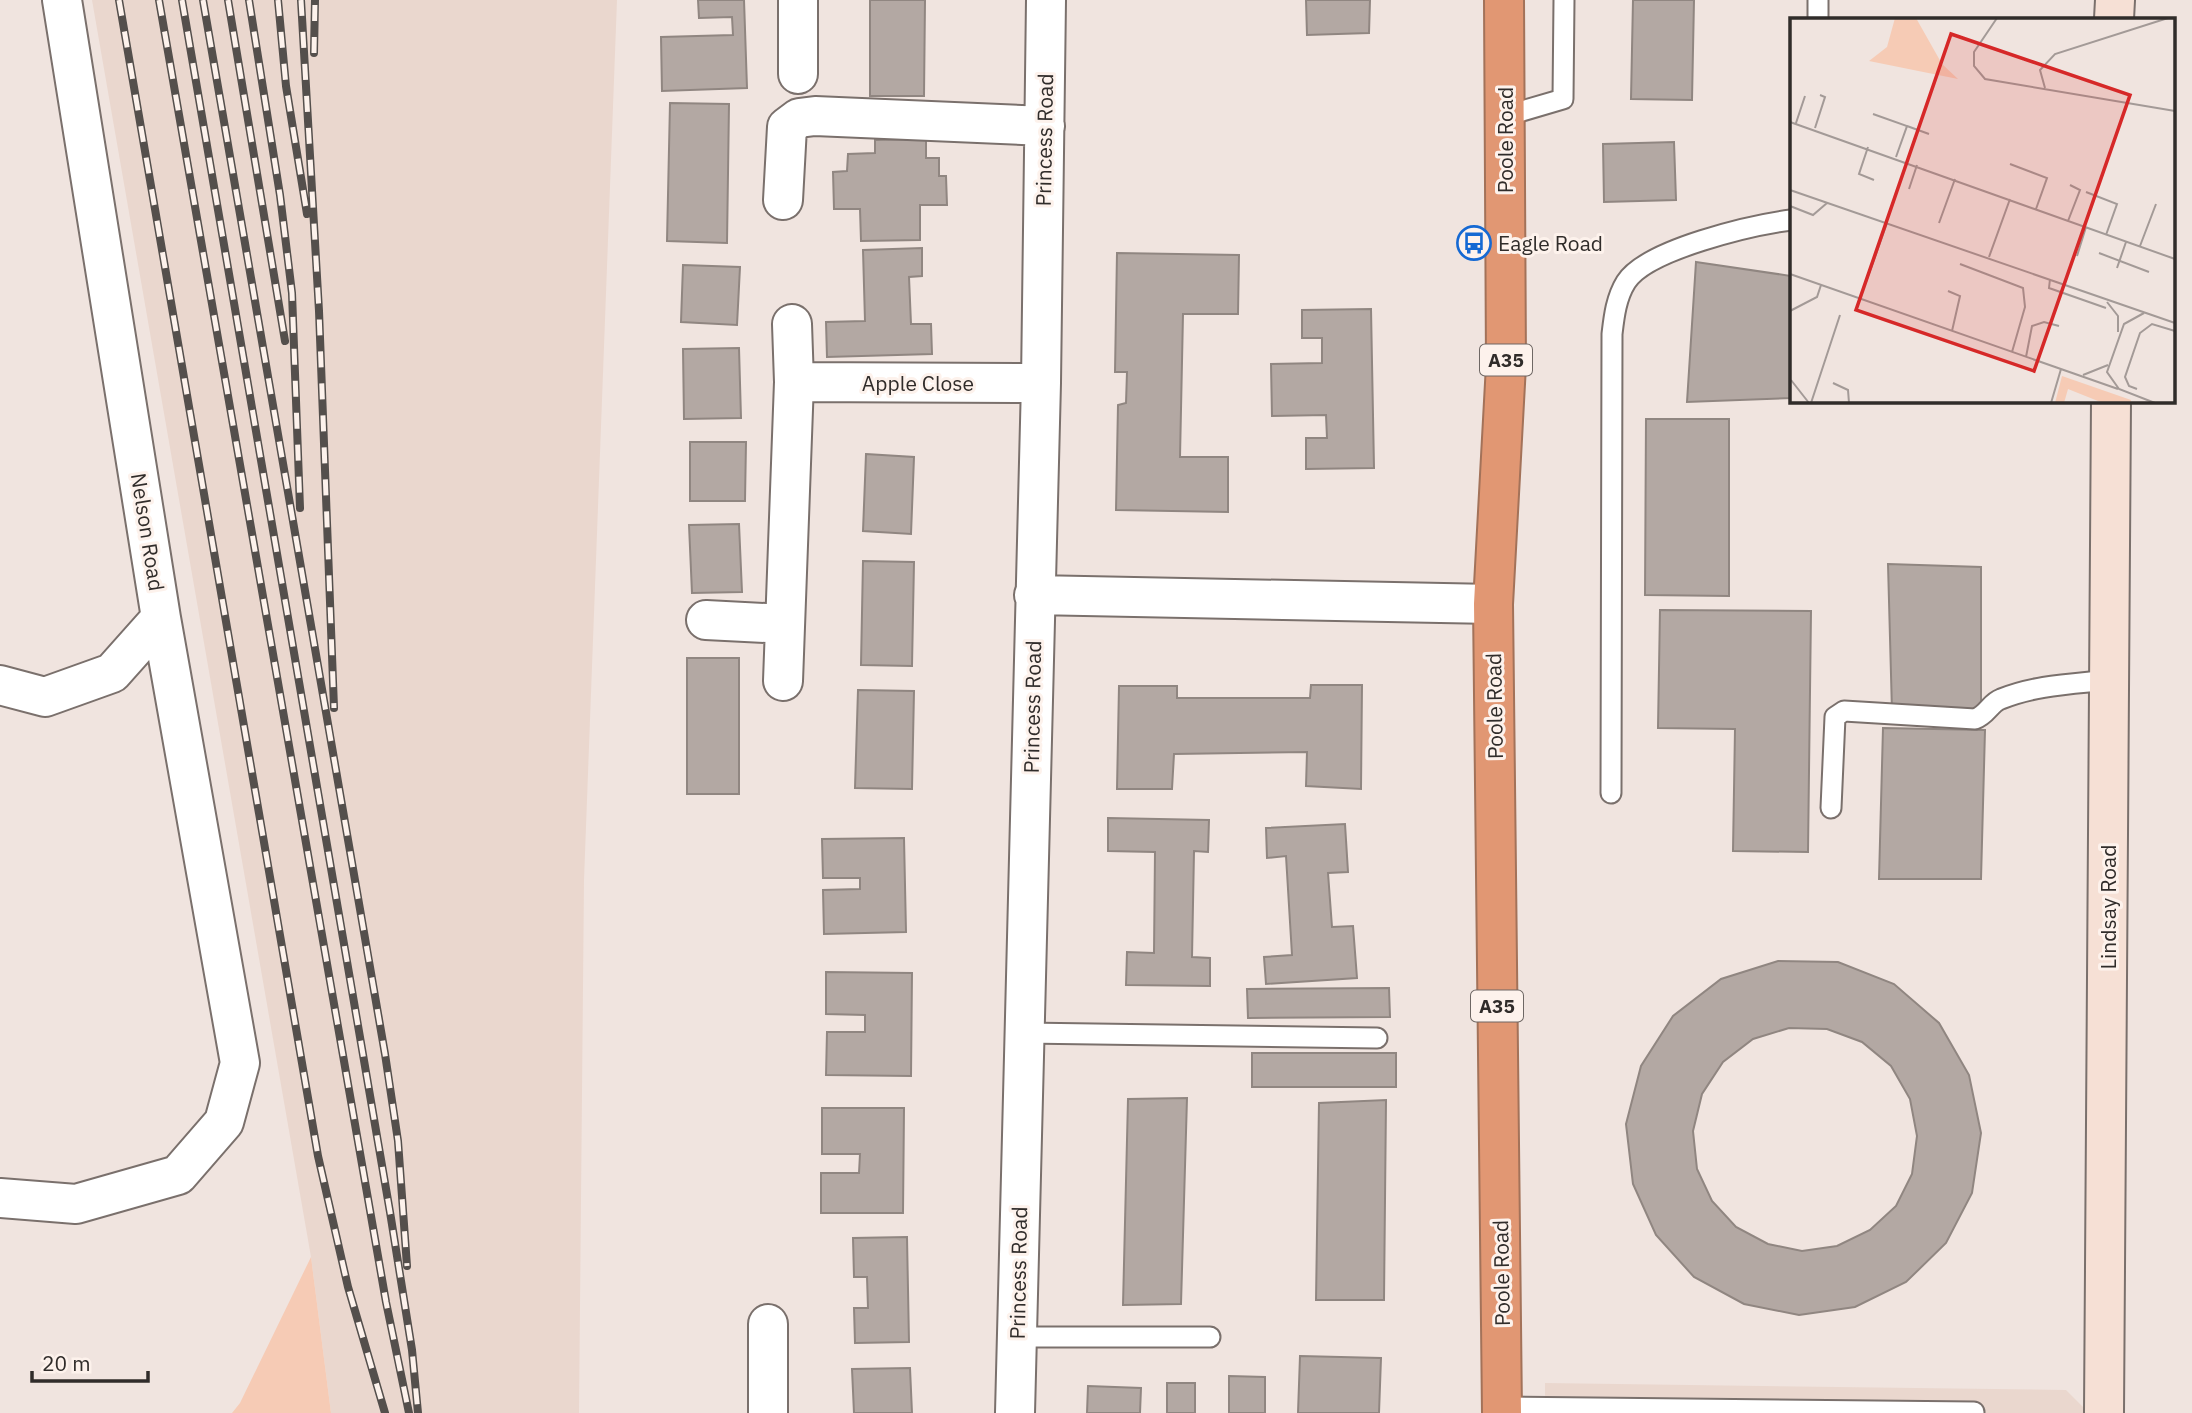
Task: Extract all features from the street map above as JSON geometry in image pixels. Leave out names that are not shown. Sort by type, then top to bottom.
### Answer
[{"type":"highway","name":"Poole Road","points":[[1502,1410],[1493,604],[1506,365],[1504,0]]},
{"type":"street","name":"Nelson Road","points":[[0,1198],[76,1205],[178,1175],[224,1122],[240,1063],[162,618],[62,0]]},
{"type":"street","points":[[798,0],[798,74]]},
{"type":"street","name":"Princess Road","points":[[1014,1413],[1041,383],[1046,0]]},
{"type":"street","points":[[2115,0],[2115,18]]},
{"type":"street","points":[[783,200],[787,127],[799,118],[816,116],[1045,125]]},
{"type":"street","points":[[783,681],[794,382],[792,324]]},
{"type":"street","name":"Apple Close","points":[[794,382],[1041,383]]},
{"type":"street","name":"Lindsay Road","points":[[2104,1413],[2112,402]]},
{"type":"street","points":[[1034,595],[1493,604]]},
{"type":"street","points":[[0,685],[45,697],[112,673],[162,618]]},
{"type":"street","points":[[706,620],[785,624]]},
{"type":"street","points":[[768,1324],[768,1413]]},
{"type":"lane","points":[[1505,116],[1563,99],[1564,0]]},
{"type":"lane","points":[[1818,0],[1818,18]]},
{"type":"lane","points":[[1611,793],[1612,334],[1616,308],[1626,282],[1642,266],[1679,249],[1761,224],[1790,220]]},
{"type":"lane","points":[[1832,808],[1835,717],[1844,711],[1975,719],[1981,717],[1996,700],[2024,690],[2109,680]]},
{"type":"lane","points":[[1024,1033],[1377,1038]]},
{"type":"lane","points":[[1016,1337],[1210,1337]]},
{"type":"lane","points":[[1502,1410],[1974,1412]]},
{"type":"shaded area","points":[[92,0],[617,0],[584,880],[579,1413],[331,1413],[311,1257]]},
{"type":"shaded area","points":[[311,1257],[331,1413],[232,1413],[240,1403]]},
{"type":"shaded area","points":[[1545,1383],[2066,1390],[2089,1413],[1545,1413]]},
{"type":"building","points":[[698,0],[744,0],[747,88],[662,91],[661,37],[733,35],[732,17],[699,18]]},
{"type":"building","points":[[870,0],[925,0],[924,96],[870,96]]},
{"type":"building","points":[[1306,0],[1370,0],[1369,33],[1307,35]]},
{"type":"building","points":[[1633,0],[1694,0],[1692,100],[1631,99]]},
{"type":"building","points":[[670,103],[729,104],[727,243],[667,241]]},
{"type":"building","points":[[926,139],[926,158],[939,158],[939,176],[946,176],[947,205],[920,205],[920,240],[861,241],[860,209],[834,209],[833,172],[847,171],[848,154],[875,153],[875,140]]},
{"type":"building","points":[[1674,142],[1676,200],[1604,202],[1603,144]]},
{"type":"building","points":[[922,248],[922,276],[909,277],[911,324],[931,324],[932,354],[827,357],[826,322],[865,321],[863,250]]},
{"type":"building","points":[[1117,253],[1239,255],[1238,314],[1183,314],[1180,457],[1228,457],[1228,512],[1116,510],[1118,405],[1126,403],[1127,372],[1115,372]]},
{"type":"building","points":[[1696,262],[1790,276],[1790,398],[1687,402]]},
{"type":"building","points":[[683,265],[740,267],[737,325],[681,322]]},
{"type":"building","points":[[1371,309],[1374,468],[1306,469],[1306,438],[1327,438],[1326,415],[1272,416],[1271,364],[1322,363],[1322,338],[1302,338],[1302,310]]},
{"type":"building","points":[[739,348],[741,418],[684,419],[683,349]]},
{"type":"building","points":[[1646,419],[1729,419],[1729,596],[1645,595]]},
{"type":"building","points":[[690,442],[746,442],[745,501],[690,501]]},
{"type":"building","points":[[866,454],[914,457],[911,534],[863,531]]},
{"type":"building","points":[[739,524],[742,592],[692,593],[689,525]]},
{"type":"building","points":[[863,561],[914,562],[912,666],[861,665]]},
{"type":"building","points":[[1888,564],[1981,567],[1981,713],[1892,711]]},
{"type":"building","points":[[1660,610],[1811,611],[1808,852],[1733,851],[1735,729],[1658,728]]},
{"type":"building","points":[[687,658],[739,658],[739,794],[687,794]]},
{"type":"building","points":[[1311,685],[1362,685],[1361,789],[1306,786],[1307,752],[1174,754],[1172,789],[1117,789],[1119,686],[1177,686],[1177,698],[1310,698]]},
{"type":"building","points":[[858,690],[914,691],[912,789],[855,788]]},
{"type":"building","points":[[1883,728],[1985,730],[1981,879],[1879,879]]},
{"type":"building","points":[[1108,818],[1209,820],[1208,852],[1194,851],[1192,957],[1210,958],[1210,986],[1126,985],[1127,952],[1154,953],[1155,852],[1108,851]]},
{"type":"building","points":[[1345,824],[1348,872],[1328,873],[1332,927],[1353,926],[1357,978],[1266,984],[1264,957],[1292,955],[1286,856],[1267,858],[1266,828]]},
{"type":"building","points":[[904,838],[906,932],[824,934],[823,890],[860,889],[860,878],[823,878],[822,839]]},
{"type":"building","points":[[1778,961],[1838,962],[1894,984],[1939,1023],[1969,1075],[1981,1133],[1972,1193],[1946,1243],[1906,1282],[1855,1307],[1799,1315],[1744,1304],[1694,1277],[1656,1235],[1633,1184],[1626,1124],[1641,1066],[1673,1016],[1721,979]],"holes":[[[1789,1028],[1827,1029],[1862,1042],[1891,1066],[1910,1099],[1917,1136],[1912,1174],[1896,1206],[1870,1230],[1837,1246],[1802,1251],[1768,1244],[1736,1227],[1712,1201],[1697,1169],[1693,1131],[1702,1094],[1723,1062],[1753,1039]]]},
{"type":"building","points":[[826,972],[912,973],[911,1076],[826,1075],[827,1032],[865,1032],[865,1015],[826,1014]]},
{"type":"building","points":[[1389,988],[1390,1017],[1248,1018],[1247,989]]},
{"type":"building","points":[[1252,1053],[1396,1053],[1396,1087],[1252,1087]]},
{"type":"building","points":[[1187,1098],[1181,1304],[1123,1305],[1128,1099]]},
{"type":"building","points":[[1386,1100],[1384,1300],[1316,1300],[1319,1103]]},
{"type":"building","points":[[822,1108],[904,1108],[903,1213],[821,1213],[821,1173],[859,1173],[860,1154],[822,1154]]},
{"type":"building","points":[[907,1237],[909,1342],[855,1343],[854,1308],[868,1308],[867,1277],[854,1277],[853,1238]]},
{"type":"building","points":[[1300,1356],[1381,1358],[1379,1413],[1298,1413]]},
{"type":"building","points":[[910,1368],[912,1413],[854,1413],[852,1369]]},
{"type":"building","points":[[1229,1376],[1265,1377],[1265,1413],[1229,1413]]},
{"type":"building","points":[[1167,1383],[1195,1383],[1195,1413],[1167,1413]]},
{"type":"building","points":[[1088,1386],[1141,1388],[1140,1413],[1087,1413]]},
{"type":"railway","points":[[119,0],[318,1156],[348,1287],[385,1413]]},
{"type":"railway","points":[[159,0],[386,1302],[409,1413]]},
{"type":"railway","points":[[182,0],[390,1212],[412,1350],[418,1413]]},
{"type":"railway","points":[[203,0],[385,1054],[398,1141],[407,1266]]},
{"type":"railway","points":[[228,0],[285,341]]},
{"type":"railway","points":[[249,0],[280,195],[292,293],[300,508]]},
{"type":"railway","points":[[278,0],[286,86],[307,214]]},
{"type":"railway","points":[[301,0],[319,311],[334,708]]},
{"type":"railway","points":[[314,53],[315,0]]},
{"type":"place","name":"Eagle Road","points":[[1474,243]]}]
